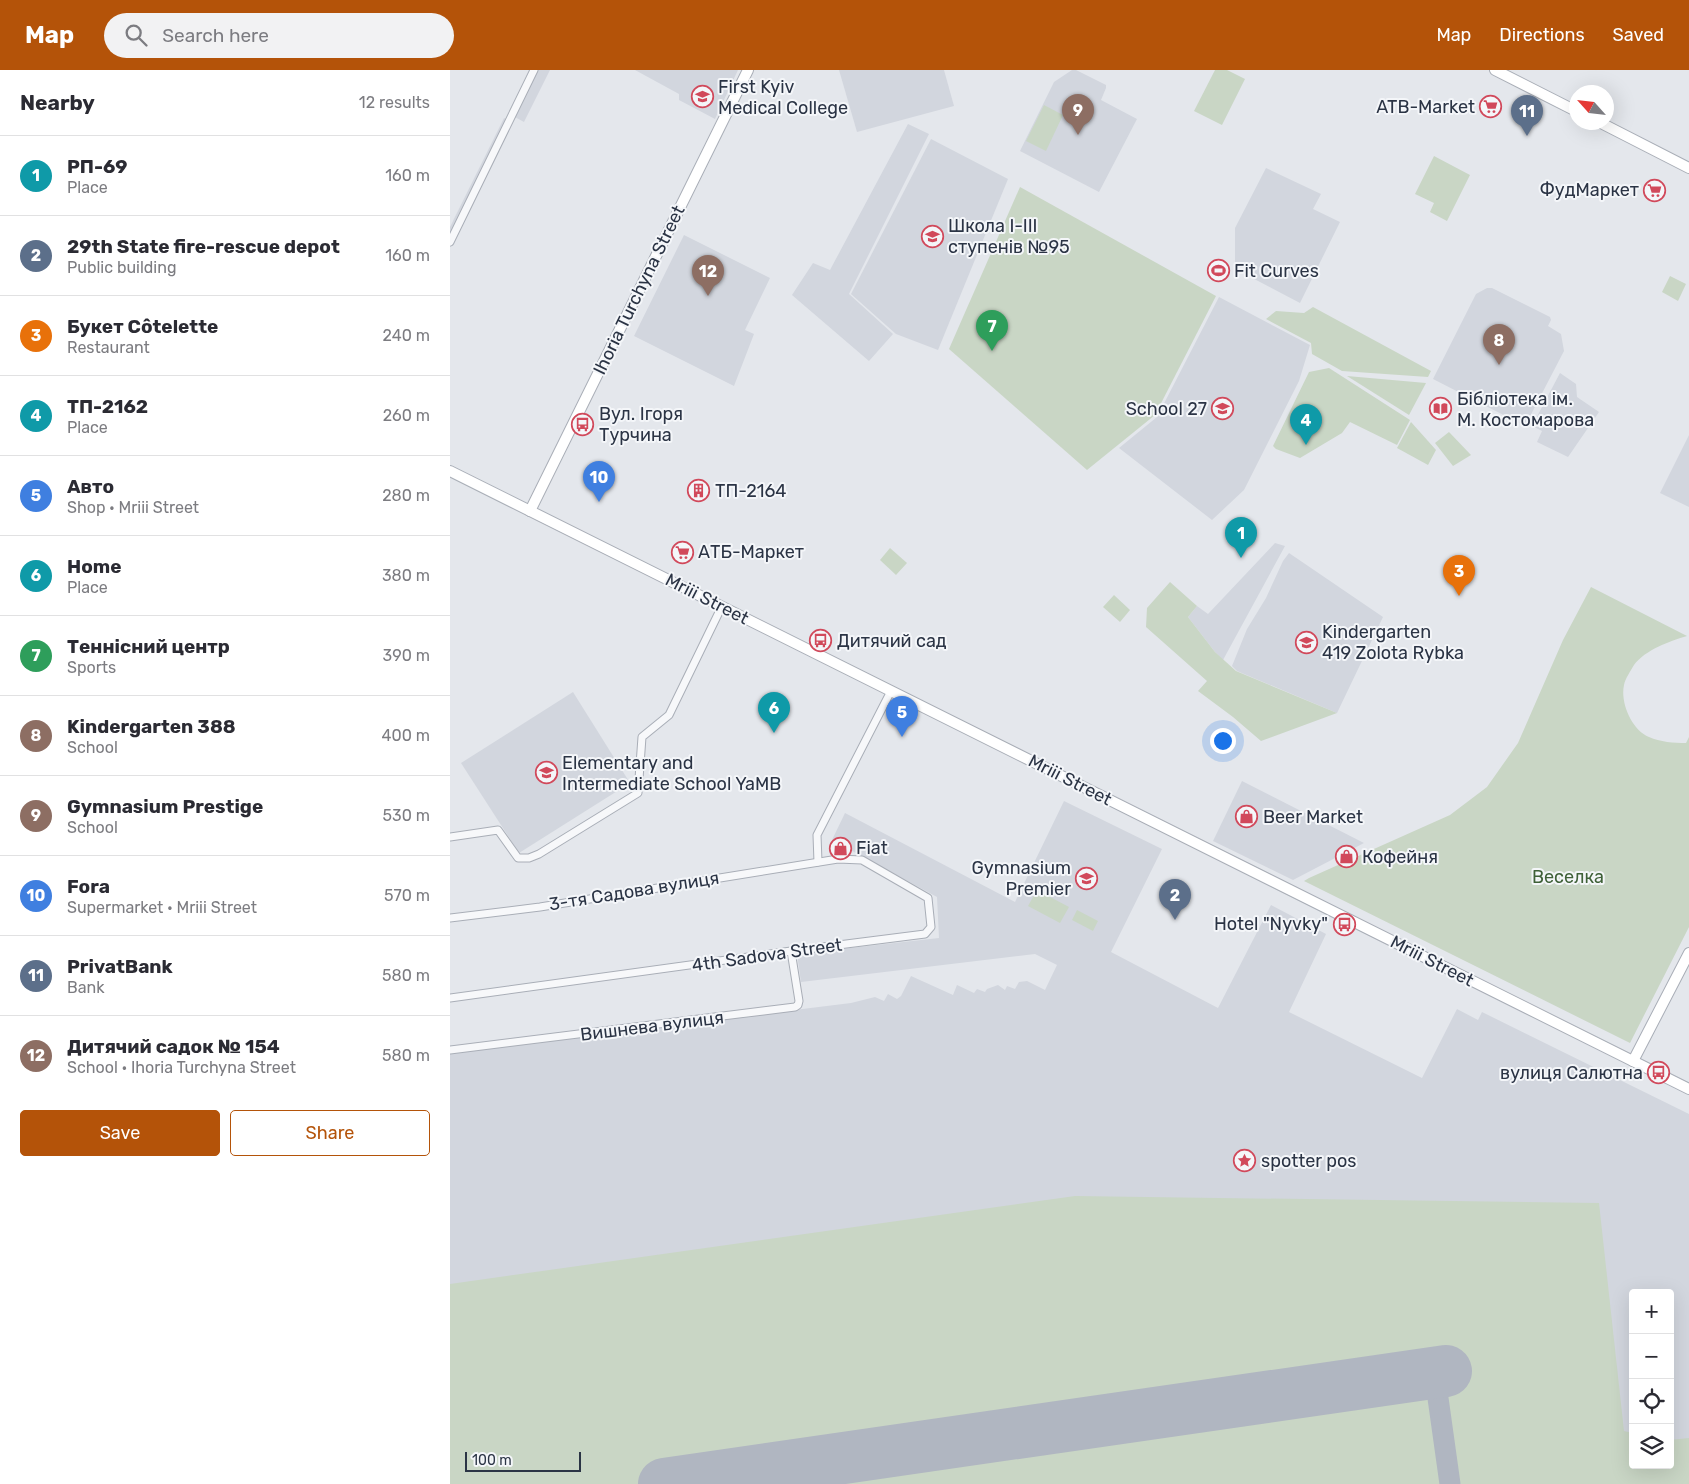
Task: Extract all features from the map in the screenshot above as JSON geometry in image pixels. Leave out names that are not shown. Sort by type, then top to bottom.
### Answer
[{"type":"street","points":[[450,242],[534,70]]},
{"type":"street","name":"Ihoria Turchyna Street","points":[[530,511],[748,70]]},
{"type":"street","points":[[1495,70],[1569,107]]},
{"type":"street","points":[[1614,130],[1689,168]]},
{"type":"street","name":"Mriii Street","points":[[450,471],[1689,1089]]},
{"type":"street","points":[[450,837],[498,830],[518,858],[529,858],[540,854],[638,793],[642,737],[669,715],[722,606]]},
{"type":"street","points":[[818,862],[817,835],[891,691]]},
{"type":"street","name":"4th Sadova Street","points":[[450,998],[925,934],[931,927],[929,900],[926,896],[862,860],[838,859],[818,862]]},
{"type":"street","name":"3-тя Садова вулиця","points":[[450,918],[540,907],[818,862]]},
{"type":"street","name":"Вишнева вулиця","points":[[450,1050],[795,1007],[799,1001],[790,951]]},
{"type":"street","points":[[1634,1062],[1689,952]]},
{"type":"shaded area","points":[[536,70],[550,70],[524,122],[513,116]]},
{"type":"shaded area","name":"First Kyiv Medical College","points":[[635,70],[738,70],[715,119],[679,100],[679,94]]},
{"type":"shaded area","points":[[839,70],[944,70],[954,106],[857,132]]},
{"type":"shaded area","points":[[1072,70],[1076,70],[1106,85],[1101,100],[1137,119],[1099,192],[1020,151],[1054,82]]},
{"type":"shaded area","points":[[504,118],[508,120],[450,237],[450,227]]},
{"type":"shaded area","points":[[908,124],[929,134],[849,294],[893,334],[869,361],[792,295],[813,263],[830,270]]},
{"type":"shaded area","name":"Школа І-ІІІ ступенів №95","points":[[931,139],[1008,179],[938,350],[896,334],[851,294]]},
{"type":"shaded area","points":[[1266,168],[1321,194],[1313,209],[1340,222],[1300,303],[1235,269],[1235,228]]},
{"type":"shaded area","points":[[684,235],[770,278],[745,330],[754,334],[734,386],[634,336]]},
{"type":"shaded area","points":[[1487,288],[1492,288],[1550,317],[1551,320],[1548,326],[1561,334],[1564,351],[1525,426],[1433,379],[1476,294]]},
{"type":"shaded area","name":"School 27","points":[[1219,297],[1310,345],[1299,381],[1244,490],[1212,520],[1119,448],[1157,417]]},
{"type":"shaded area","points":[[1560,373],[1576,384],[1577,397],[1599,412],[1568,457],[1537,442],[1542,431],[1532,426]]},
{"type":"shaded area","points":[[1689,435],[1689,507],[1660,493]]},
{"type":"shaded area","points":[[1275,543],[1285,546],[1223,660],[1188,617],[1197,606],[1208,614]]},
{"type":"shaded area","name":"Kindergarten 419 Zolota Rybka","points":[[1289,553],[1383,617],[1337,713],[1237,671],[1232,666],[1247,629],[1266,598],[1283,561]]},
{"type":"shaded area","name":"Elementary and Intermediate School YaMB","points":[[573,692],[630,783],[519,853],[461,763]]},
{"type":"shaded area","points":[[1242,781],[1364,843],[1293,880],[1213,841]]},
{"type":"shaded area","points":[[1064,801],[1162,849],[1111,952],[1218,1008],[1271,905],[1326,934],[1289,1012],[1422,1078],[1457,1009],[1478,1020],[1482,1012],[1689,1114],[1689,1484],[450,1484],[450,1053],[851,1003],[875,997],[884,1001],[888,994],[897,999],[901,996],[911,976],[953,995],[957,985],[974,993],[977,989],[985,992],[987,989],[998,985],[1005,990],[1007,986],[1015,989],[1019,982],[1027,981],[1045,990],[1057,965],[1035,954],[801,982],[797,954],[939,938],[937,897],[832,840],[845,813],[1015,902]]},
{"type":"green space","points":[[1215,70],[1227,70],[1245,79],[1222,125],[1194,111]]},
{"type":"green space","points":[[1044,105],[1063,115],[1046,151],[1026,141]]},
{"type":"green space","points":[[1434,156],[1470,175],[1447,221],[1430,212],[1434,203],[1415,194]]},
{"type":"green space","points":[[1020,187],[1216,296],[1155,415],[1087,470],[949,349]]},
{"type":"green space","points":[[1670,276],[1686,284],[1678,301],[1662,292]]},
{"type":"green space","points":[[1313,307],[1431,371],[1428,377],[1342,371],[1312,354],[1311,343],[1266,319],[1276,311],[1304,313]]},
{"type":"green space","points":[[1329,368],[1410,420],[1397,445],[1350,422],[1342,433],[1300,458],[1276,449],[1273,446],[1309,372]]},
{"type":"green space","points":[[1347,376],[1426,383],[1409,415]]},
{"type":"green space","points":[[1411,422],[1436,450],[1428,465],[1397,448]]},
{"type":"green space","points":[[1449,432],[1471,455],[1453,466],[1435,443]]},
{"type":"green space","points":[[890,548],[907,563],[896,575],[880,560]]},
{"type":"green space","points":[[1170,582],[1197,606],[1188,617],[1215,652],[1236,671],[1337,713],[1261,741],[1198,691],[1207,681],[1146,627],[1147,608]]},
{"type":"green space","name":"Веселка","points":[[1591,587],[1687,636],[1666,643],[1639,660],[1627,677],[1623,692],[1629,715],[1637,728],[1643,733],[1653,739],[1672,742],[1686,743],[1689,737],[1689,927],[1630,1043],[1304,881],[1450,815],[1487,787],[1518,743],[1563,640]]},
{"type":"green space","points":[[1114,595],[1130,610],[1120,622],[1103,607]]},
{"type":"green space","points":[[1037,890],[1069,907],[1060,923],[1028,906]]},
{"type":"green space","points":[[1077,910],[1098,921],[1093,931],[1072,920]]},
{"type":"green space","points":[[1075,1196],[1599,1203],[1624,1431],[1629,1432],[1629,1469],[1674,1469],[1674,1440],[1689,1438],[1689,1484],[450,1484],[450,1284]]},
{"type":"taxiway","points":[[1410,1376],[1425,1379],[1437,1391],[1450,1484]]},
{"type":"runway","points":[[664,1484],[1446,1371]]},
{"type":"place","name":"First Kyiv Medical College","points":[[702,97]]},
{"type":"place","name":"ATB-Market","points":[[1491,107]]},
{"type":"place","name":"Gymnasium Prestige","points":[[1078,135]]},
{"type":"place","name":"PrivatBank","points":[[1527,136]]},
{"type":"place","name":"ФудМаркет","points":[[1655,190]]},
{"type":"place","name":"Школа І-ІІІ ступенів №95","points":[[932,236]]},
{"type":"place","name":"Fit Curves","points":[[1218,271]]},
{"type":"place","name":"Дитячий садок № 154","points":[[708,296]]},
{"type":"place","name":"Теннісний центр","points":[[992,351]]},
{"type":"place","name":"Kindergarten 388","points":[[1499,365]]},
{"type":"place","name":"School 27","points":[[1223,409]]},
{"type":"place","name":"Бібліотека ім. М. Костомарова","points":[[1441,409]]},
{"type":"place","name":"Вул. Ігоря Турчина","points":[[583,424]]},
{"type":"place","name":"ТП-2162","points":[[1306,445]]},
{"type":"place","name":"ТП-2164","points":[[699,491]]},
{"type":"place","name":"Fora","points":[[599,502]]},
{"type":"place","name":"АТБ-Маркет","points":[[682,552]]},
{"type":"place","name":"РП-69","points":[[1241,558]]},
{"type":"place","name":"Букет Côtelette","points":[[1459,596]]},
{"type":"place","name":"Дитячий сад","points":[[821,641]]},
{"type":"place","name":"Kindergarten 419 Zolota Rybka","points":[[1306,642]]},
{"type":"place","name":"Home","points":[[774,733]]},
{"type":"place","name":"Авто","points":[[902,737]]},
{"type":"place","name":"Elementary and Intermediate School YaMB","points":[[546,773]]},
{"type":"place","name":"Beer Market","points":[[1247,817]]},
{"type":"place","name":"Fiat","points":[[840,848]]},
{"type":"place","name":"Кофейня","points":[[1346,857]]},
{"type":"place","name":"Gymnasium Premier","points":[[1087,878]]},
{"type":"place","name":"29th State fire-rescue depot","points":[[1175,920]]},
{"type":"place","name":"Hotel \"Nyvky\"","points":[[1344,924]]},
{"type":"place","name":"вулиця Салютна","points":[[1659,1073]]},
{"type":"place","name":"spotter pos","points":[[1245,1161]]}]
